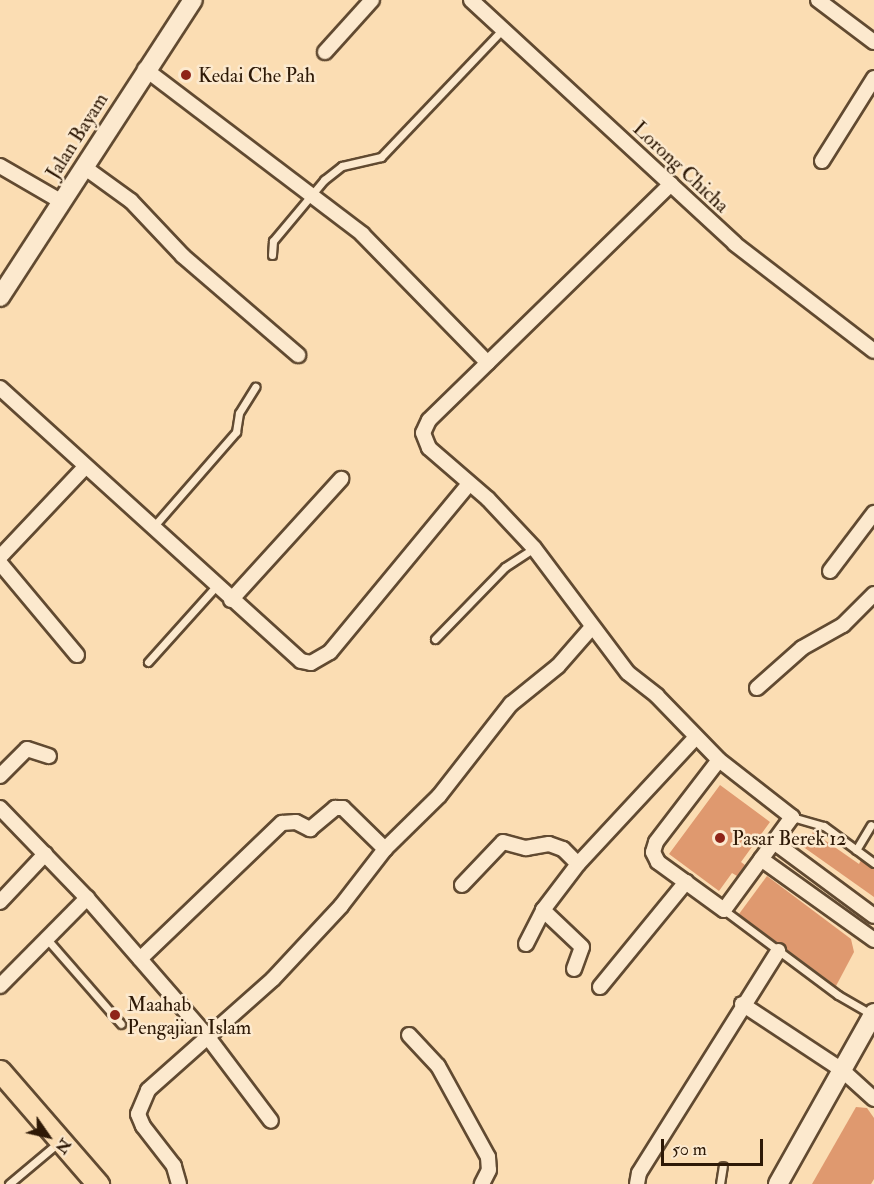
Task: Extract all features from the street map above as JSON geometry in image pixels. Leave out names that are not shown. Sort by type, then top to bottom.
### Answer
[{"type":"main road","name":"Jalan Bayam","points":[[0,297],[145,69],[193,0]]},
{"type":"main road","points":[[777,1184],[873,1014]]},
{"type":"main road","points":[[0,1071],[98,1184]]},
{"type":"street","points":[[325,52],[372,0]]},
{"type":"street","name":"Lorong Chicha","points":[[471,0],[735,244],[874,351]]},
{"type":"street","points":[[818,0],[874,42]]},
{"type":"street","points":[[145,69],[313,193],[362,234],[488,363]]},
{"type":"street","points":[[822,161],[874,78]]},
{"type":"street","points":[[0,166],[62,202]]},
{"type":"street","points":[[84,167],[131,201],[183,256],[298,355]]},
{"type":"street","points":[[671,184],[429,420],[423,433],[429,448],[468,485],[488,499],[534,548],[628,673],[657,696],[694,739],[792,817],[724,910],[658,862],[653,847],[719,760]]},
{"type":"street","points":[[0,388],[85,467],[154,526],[231,600],[301,661],[321,659],[468,485]]},
{"type":"street","points":[[0,557],[85,467]]},
{"type":"street","points":[[231,600],[340,479]]},
{"type":"street","points":[[830,571],[874,513]]},
{"type":"street","points":[[0,563],[77,655]]},
{"type":"street","points":[[757,688],[801,648],[843,625],[874,594]]},
{"type":"street","points":[[179,1184],[174,1166],[143,1126],[140,1103],[148,1090],[273,979],[341,906],[386,849],[439,796],[511,705],[558,666],[592,627]]},
{"type":"street","points":[[526,944],[543,910],[578,864],[694,739]]},
{"type":"street","points":[[0,776],[27,749],[49,756]]},
{"type":"street","points":[[0,808],[87,898],[207,1036],[271,1121]]},
{"type":"street","points":[[140,960],[282,823],[296,822],[310,829],[335,808],[343,808],[386,849]]},
{"type":"street","points":[[462,885],[503,842],[526,848],[549,844],[563,849],[578,864]]},
{"type":"street","points":[[774,842],[874,916]]},
{"type":"street","points":[[0,902],[45,854]]},
{"type":"street","points":[[761,859],[874,940]]},
{"type":"street","points":[[600,987],[686,882]]},
{"type":"street","points":[[0,986],[87,898]]},
{"type":"street","points":[[543,910],[582,947],[574,969]]},
{"type":"street","points":[[637,1184],[639,1173],[742,1004],[778,951]]},
{"type":"street","points":[[742,1004],[842,1070],[874,1099]]},
{"type":"street","points":[[409,1035],[438,1066],[488,1157],[489,1170],[482,1184]]},
{"type":"lane","points":[[273,255],[273,241],[313,193],[342,166],[381,157],[400,140],[503,29]]},
{"type":"lane","points":[[154,526],[236,432],[238,413],[255,387]]},
{"type":"lane","points":[[435,639],[505,567],[534,548]]},
{"type":"lane","points":[[148,662],[217,585]]},
{"type":"lane","points":[[792,817],[824,826],[874,863]]},
{"type":"lane","points":[[856,850],[871,825]]},
{"type":"lane","points":[[724,910],[778,951],[873,1014]]},
{"type":"lane","points":[[46,938],[121,1024]]},
{"type":"lane","points":[[9,1184],[61,1141]]},
{"type":"lane","points":[[720,1184],[723,1166]]},
{"type":"building","name":"Pasar Berek 12","points":[[720,785],[770,822],[741,862],[745,865],[737,876],[732,873],[719,891],[669,854]]},
{"type":"building","points":[[813,832],[859,864],[861,860],[874,869],[874,897],[802,846]]},
{"type":"building","points":[[767,876],[851,939],[854,952],[836,986],[739,914]]},
{"type":"building","points":[[856,1107],[867,1108],[874,1118],[874,1179],[871,1184],[812,1184]]},
{"type":"place","name":"Kedai Che Pah","points":[[186,75]]},
{"type":"place","name":"Pasar Berek 12","points":[[720,838]]},
{"type":"place","name":"Maahab Pengajian Islam","points":[[115,1015]]}]
